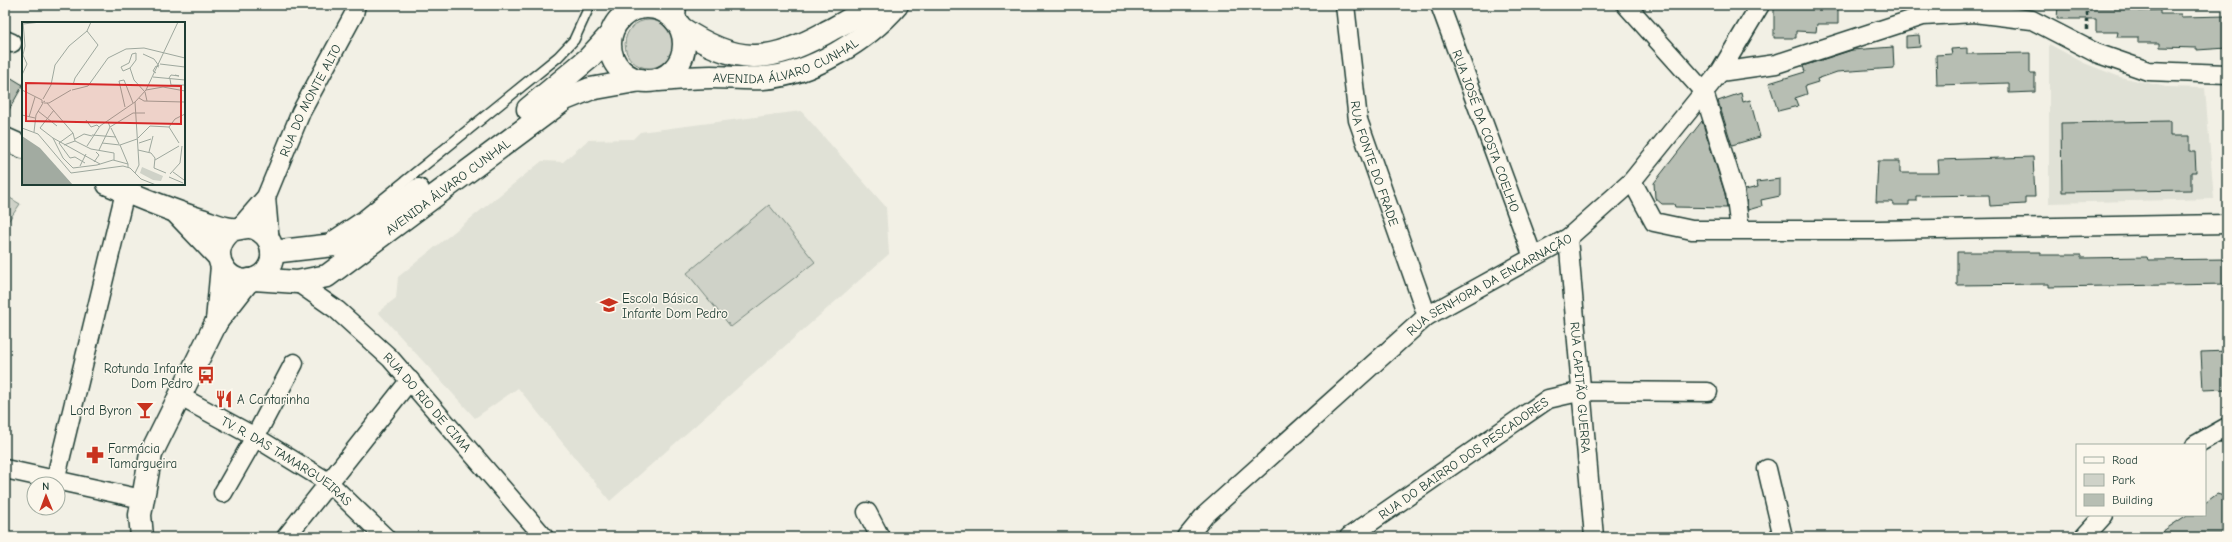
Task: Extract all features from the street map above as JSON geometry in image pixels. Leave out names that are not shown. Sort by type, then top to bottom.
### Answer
[{"type":"main road","name":"AVENIDA ÁLVARO CUNHAL","points":[[677,17],[723,51],[765,56],[798,48],[831,30],[869,5]]},
{"type":"main road","name":"AVENIDA ÁLVARO CUNHAL","points":[[251,279],[297,282],[327,276],[565,99],[590,89],[650,80],[709,77],[764,78],[803,69],[843,50],[887,17],[897,5]]},
{"type":"main road","points":[[641,6],[652,6],[677,17],[684,47],[678,64],[670,74],[650,80],[623,74],[615,64],[610,53],[610,35],[619,18],[628,11],[641,6]]},
{"type":"main road","name":"AVENIDA ÁLVARO CUNHAL","points":[[271,248],[305,250],[334,245],[357,236],[543,97],[589,58],[610,35]]},
{"type":"main road","points":[[5,139],[22,147]]},
{"type":"main road","points":[[116,188],[176,212],[236,228],[258,230],[266,235],[271,248],[268,269],[251,279],[218,321],[151,454],[140,514],[142,537]]},
{"type":"main road","points":[[176,212],[233,277],[251,279]]},
{"type":"main road","points":[[218,321],[221,241],[236,228]]},
{"type":"street","name":"RUA DO MONTE ALTO","points":[[266,197],[301,112],[354,14],[356,5]]},
{"type":"street","name":"RUA FONTE DO FRADE","points":[[1345,5],[1358,120],[1428,316]]},
{"type":"street","name":"RUA JOSÉ DA COSTA COELHO","points":[[1440,5],[1533,257]]},
{"type":"street","points":[[1626,5],[1704,92],[1735,192],[1740,229]]},
{"type":"street","name":"RUA SENHORA DA ENCARNAÇÃO","points":[[1187,537],[1210,510],[1428,316],[1568,238],[1632,181],[1720,72],[1760,5]]},
{"type":"street","points":[[1720,72],[1776,64],[1923,16],[1974,13],[2032,20],[2086,48],[2148,71],[2227,74]]},
{"type":"street","points":[[1632,181],[1654,222],[1692,230],[1877,230],[2227,224]]},
{"type":"street","points":[[56,476],[116,188]]},
{"type":"street","points":[[236,228],[266,197]]},
{"type":"street","points":[[266,197],[271,248]]},
{"type":"street","name":"RUA CAPITÃO GUERRA","points":[[1568,238],[1583,392],[1594,537]]},
{"type":"street","name":"RUA DO RIO DE CIMA","points":[[297,282],[337,310],[390,358],[544,537]]},
{"type":"street","points":[[223,492],[255,437],[294,363]]},
{"type":"street","points":[[286,537],[410,380]]},
{"type":"street","name":"RUA DO BAIRRO DOS PESCADORES","points":[[1349,537],[1548,399],[1583,392],[1708,392]]},
{"type":"street","name":"TV. R. DAS TAMARGUEIRAS","points":[[179,396],[255,437],[328,482],[385,537]]},
{"type":"street","points":[[2197,444],[2227,426]]},
{"type":"street","points":[[5,469],[34,476]]},
{"type":"street","points":[[1767,469],[1783,537]]},
{"type":"street","points":[[66,483],[142,499]]},
{"type":"street","points":[[867,512],[880,537]]},
{"type":"street","points":[[2084,537],[2103,516]]},
{"type":"lane","points":[[305,250],[335,235],[362,216],[558,57],[574,40],[590,5]]},
{"type":"path","points":[[2086,48],[2087,5]]},
{"type":"shaded area","points":[[2049,44],[2084,63],[2120,77],[2166,87],[2205,88],[2214,199],[2049,203]]},
{"type":"shaded area","name":"Escola Básica Infante Dom Pedro","points":[[801,111],[886,207],[889,254],[610,501],[518,388],[475,418],[378,312],[396,298],[398,277],[542,161],[563,162],[588,140],[633,139],[640,132]]},
{"type":"green space","points":[[644,20],[654,20],[663,24],[669,30],[673,39],[673,49],[669,58],[663,64],[654,68],[644,68],[635,64],[629,58],[625,49],[625,39],[629,30],[635,24]]},
{"type":"green space","points":[[5,195],[20,204],[5,226]]},
{"type":"green space","points":[[769,205],[815,262],[731,327],[687,273]]},
{"type":"building","points":[[1774,5],[1838,5],[1838,24],[1817,24],[1816,32],[1796,31],[1796,38],[1774,38]]},
{"type":"building","points":[[2058,5],[2139,6],[2139,11],[2160,10],[2160,14],[2181,14],[2181,17],[2227,16],[2227,48],[2197,50],[2197,48],[2160,47],[2160,43],[2138,43],[2138,37],[2117,37],[2118,32],[2096,32],[2096,19],[2057,19]]},
{"type":"building","points":[[1919,35],[1920,47],[1906,48],[1906,36]]},
{"type":"building","points":[[1893,47],[1894,68],[1837,72],[1817,79],[1818,82],[1805,86],[1807,94],[1795,98],[1798,106],[1778,111],[1769,83],[1805,72],[1803,66],[1852,50]]},
{"type":"building","points":[[1967,48],[1967,54],[2030,53],[2030,73],[2035,73],[2035,92],[2009,93],[2009,83],[1937,85],[1936,55],[1952,54],[1951,49]]},
{"type":"building","points":[[5,74],[22,84],[22,87],[5,117]]},
{"type":"building","points":[[1741,93],[1743,102],[1750,100],[1760,137],[1732,145],[1718,101]]},
{"type":"building","points":[[1702,121],[1725,194],[1727,208],[1675,207],[1674,204],[1662,204],[1655,198],[1654,183]]},
{"type":"building","points":[[2170,121],[2170,136],[2190,136],[2190,152],[2195,152],[2196,172],[2191,172],[2191,190],[2062,192],[2061,123]]},
{"type":"building","points":[[2033,157],[2035,197],[2025,197],[2025,204],[1990,206],[1989,195],[1916,196],[1916,201],[1909,201],[1909,205],[1893,205],[1893,202],[1876,202],[1878,161],[1900,161],[1900,173],[1939,173],[1938,160]]},
{"type":"building","points":[[1780,179],[1780,196],[1761,200],[1762,206],[1748,210],[1745,190],[1758,187],[1757,182]]},
{"type":"building","points":[[1957,252],[2041,252],[2041,255],[2081,255],[2081,258],[2147,257],[2148,260],[2227,259],[2227,284],[2049,287],[2049,284],[1957,285]]},
{"type":"building","points":[[2227,351],[2227,389],[2203,390],[2201,352]]},
{"type":"building","points":[[2217,494],[2227,497],[2227,537],[2154,537],[2186,516],[2206,516],[2206,502]]},
{"type":"place","name":"Escola Básica Infante Dom Pedro","points":[[609,305]]},
{"type":"place","name":"Rotunda Infante Dom Pedro","points":[[206,375]]},
{"type":"place","name":"A Cantarinha","points":[[224,399]]},
{"type":"place","name":"Lord Byron","points":[[145,410]]},
{"type":"place","name":"Farmácia Tamargueira","points":[[95,455]]}]
